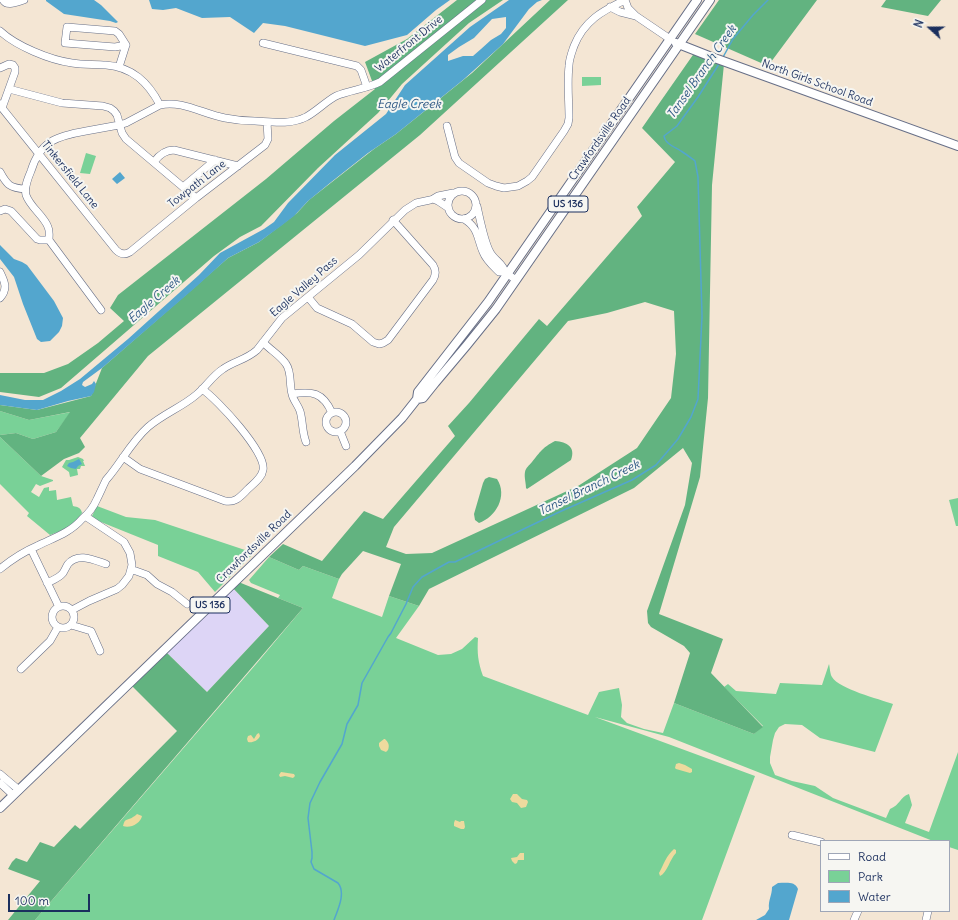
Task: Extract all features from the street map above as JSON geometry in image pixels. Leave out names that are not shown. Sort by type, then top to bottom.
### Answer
[{"type":"main road","name":"Crawfordsville Road","points":[[0,808],[339,482],[402,418],[417,399],[418,392],[480,313],[506,273],[697,0]]},
{"type":"main road","name":"Crawfordsville Road","points":[[417,399],[423,398],[482,327],[710,0]]},
{"type":"main road","name":"North Girls School Road","points":[[670,39],[709,56],[958,146]]},
{"type":"street","points":[[3,0],[4,3],[8,4],[24,0]]},
{"type":"street","name":"Waterfront Drive","points":[[25,189],[39,154],[49,143],[60,136],[126,123],[160,105],[170,103],[180,104],[207,114],[225,118],[286,123],[301,120],[337,96],[380,82],[482,0]]},
{"type":"street","points":[[447,126],[457,160],[462,165],[492,185],[504,188],[518,186],[527,181],[534,174],[568,124],[569,66],[576,42],[587,24],[598,15],[625,0],[628,8],[636,16],[670,39]]},
{"type":"street","points":[[610,8],[636,16]]},
{"type":"street","points":[[67,27],[115,31],[119,34],[126,45],[115,47],[65,43],[67,27]]},
{"type":"street","points":[[0,31],[19,45],[60,61],[75,64],[119,67],[130,72],[142,80],[153,91],[160,105]]},
{"type":"street","name":"Waterfront Drive","points":[[263,43],[359,67],[367,87]]},
{"type":"street","points":[[119,67],[126,45]]},
{"type":"street","points":[[0,68],[9,64],[15,68],[9,89],[1,106]]},
{"type":"street","points":[[9,89],[62,103],[105,106],[110,108],[116,113],[122,133],[126,139],[196,198]]},
{"type":"street","name":"Tinkersfield Lane","points":[[1,106],[117,251],[123,254]]},
{"type":"street","name":"Towpath Lane","points":[[123,254],[130,252],[196,198],[266,144],[268,140],[267,122]]},
{"type":"street","points":[[154,162],[158,157],[169,150],[174,150],[238,166]]},
{"type":"street","points":[[183,187],[215,160]]},
{"type":"street","points":[[0,172],[8,185],[14,188],[25,189],[27,197],[48,227],[49,240],[101,310]]},
{"type":"street","name":"Eagle Valley Pass","points":[[0,569],[13,559],[74,527],[85,516],[97,500],[106,480],[123,457],[138,437],[149,426],[197,394],[222,369],[249,356],[257,350],[282,318],[359,255],[401,213],[411,206],[423,201],[460,190],[467,191],[473,196],[476,202]]},
{"type":"street","points":[[454,193],[448,200],[447,207],[452,216],[457,219],[470,217],[476,208],[476,202]]},
{"type":"street","points":[[433,199],[447,207]]},
{"type":"street","points":[[476,202],[488,248],[492,256],[504,267],[506,273]]},
{"type":"street","points":[[0,211],[8,210],[12,212],[36,239],[49,240]]},
{"type":"street","points":[[464,219],[476,230],[482,251],[487,259],[500,272],[506,273],[516,280]]},
{"type":"street","points":[[308,297],[317,308],[352,324],[371,341],[383,343],[389,339],[435,276],[435,269],[432,264],[393,220]]},
{"type":"street","points":[[0,272],[6,286],[0,298]]},
{"type":"street","points":[[263,342],[288,367],[292,394],[300,411],[303,433],[306,442]]},
{"type":"street","points":[[123,457],[140,469],[225,501],[236,500],[261,476],[264,469],[263,463],[252,444],[236,422],[202,389]]},
{"type":"street","points":[[292,394],[304,392],[317,394],[326,402],[332,413]]},
{"type":"street","points":[[332,413],[339,413],[346,421],[346,425],[340,431],[332,431],[327,426],[327,419],[332,413]]},
{"type":"street","points":[[340,431],[346,446]]},
{"type":"street","points":[[72,610],[117,589],[126,581],[131,570],[132,563],[130,550],[124,542],[85,516]]},
{"type":"street","points":[[31,549],[58,607]]},
{"type":"street","points":[[47,583],[60,576],[68,564],[78,558],[89,559],[106,564]]},
{"type":"street","points":[[131,570],[147,575],[157,584],[172,592],[186,604]]},
{"type":"street","points":[[72,625],[74,618],[72,610],[66,606],[58,607],[54,611],[52,617],[53,623],[58,627],[65,628],[72,625],[91,631],[100,651]]},
{"type":"street","points":[[21,669],[50,640],[58,627]]},
{"type":"street","points":[[0,774],[16,793]]},
{"type":"street","points":[[0,783],[16,793]]},
{"type":"street","points":[[792,836],[820,842]]},
{"type":"shaded area","points":[[231,586],[269,626],[207,692],[165,651]]},
{"type":"green space","points":[[457,0],[503,0],[469,23],[402,84],[378,113],[318,168],[261,226],[240,237],[214,256],[61,388],[39,397],[0,392],[0,373],[44,373],[68,364],[98,343],[124,321],[110,308],[118,295],[266,179],[334,121],[375,89],[365,62],[407,39]]},
{"type":"green space","points":[[550,0],[568,0],[420,135],[148,356],[80,438],[85,447],[79,453],[64,459],[41,476],[0,437],[0,435],[16,433],[33,439],[56,432],[70,412],[29,420],[0,411],[0,405],[37,410],[91,396],[102,368],[228,258],[259,242],[297,213],[309,200],[374,149],[396,134],[472,73]]},
{"type":"green space","points":[[719,0],[817,0],[768,66],[695,34]]},
{"type":"green space","points":[[886,0],[941,0],[928,16],[881,7]]},
{"type":"green space","points":[[695,52],[724,64],[712,185],[708,398],[700,477],[659,614],[723,639],[711,673],[763,727],[754,734],[674,703],[690,653],[684,646],[651,627],[648,623],[647,611],[685,505],[692,463],[683,448],[634,488],[429,589],[419,606],[389,596],[401,564],[363,551],[339,579],[303,566],[299,570],[269,557],[283,544],[322,561],[364,511],[383,519],[455,436],[448,426],[539,319],[547,326],[642,216],[637,207],[675,162],[642,128]],"holes":[[[645,302],[674,311],[676,354],[671,398],[637,448],[578,486],[432,553],[406,554],[386,547],[394,527],[568,321],[607,313]]]},
{"type":"green space","points":[[582,77],[601,77],[601,85],[582,86]]},
{"type":"green space","points":[[86,153],[96,156],[90,174],[80,173]]},
{"type":"green space","points":[[0,411],[29,420],[71,412],[56,432],[33,439],[16,433],[0,435]]},
{"type":"green space","points":[[0,437],[41,476],[53,480],[40,486],[36,484],[31,492],[39,497],[44,488],[49,487],[49,491],[56,490],[57,500],[71,497],[73,506],[79,508],[82,513],[76,521],[64,529],[50,535],[27,516],[29,513],[0,484]]},
{"type":"green space","points":[[555,441],[567,444],[569,446],[572,452],[571,460],[527,489],[525,476],[526,469],[542,450]]},
{"type":"green space","points":[[78,457],[83,459],[85,466],[81,466],[80,469],[77,469],[78,475],[70,477],[69,472],[62,467],[66,460]]},
{"type":"green space","points":[[489,477],[497,479],[500,486],[501,499],[491,516],[479,523],[475,520],[474,514],[483,483],[485,479]]},
{"type":"green space","points":[[958,498],[958,526],[956,526],[949,500]]},
{"type":"green space","points":[[97,506],[126,517],[155,520],[254,553],[215,592],[198,572],[158,556],[158,545],[91,518]]},
{"type":"green space","points":[[269,557],[299,570],[303,566],[339,579],[332,598],[382,617],[389,596],[419,606],[396,638],[438,655],[451,654],[462,649],[475,637],[478,638],[478,657],[483,676],[588,715],[599,692],[619,688],[622,705],[621,717],[627,723],[644,729],[663,733],[674,703],[754,734],[763,726],[724,687],[728,684],[736,691],[776,694],[780,683],[822,685],[829,664],[832,677],[843,686],[893,704],[875,752],[820,738],[802,725],[785,724],[779,727],[773,740],[770,763],[775,775],[792,781],[815,786],[833,798],[886,818],[890,809],[909,794],[912,805],[905,823],[929,832],[958,752],[958,850],[950,847],[950,840],[930,840],[669,737],[595,717],[755,776],[702,920],[35,920],[303,608],[278,598],[280,595],[251,583],[249,580]]},
{"type":"green space","points":[[236,581],[303,608],[35,920],[8,920],[40,881],[8,869],[12,862],[16,858],[27,862],[40,842],[54,847],[75,825],[80,829],[177,731],[130,684],[165,651],[207,692],[269,626],[231,586]]},
{"type":"sand","points":[[259,733],[260,736],[258,739],[253,742],[248,742],[248,736],[251,735],[254,739]]},
{"type":"sand","points":[[384,739],[389,745],[386,752],[381,750],[379,746],[379,743]]},
{"type":"sand","points":[[679,763],[692,769],[692,772],[690,773],[676,769],[676,764]]},
{"type":"sand","points":[[281,772],[294,774],[295,776],[293,778],[285,776],[280,777],[279,775]]},
{"type":"sand","points":[[513,794],[517,794],[522,799],[527,800],[528,802],[526,807],[521,808],[517,803],[512,802],[510,799]]},
{"type":"sand","points":[[137,814],[142,816],[140,821],[129,827],[123,826],[126,820]]},
{"type":"sand","points":[[455,820],[460,822],[464,821],[464,829],[454,826]]},
{"type":"sand","points":[[674,849],[676,850],[676,853],[665,872],[660,876],[659,873],[665,860]]},
{"type":"sand","points":[[520,853],[524,853],[524,860],[518,860],[515,864],[511,858],[517,857]]},
{"type":"water","points":[[46,0],[94,0],[118,22],[116,23],[64,14]]},
{"type":"water","points":[[149,0],[450,0],[407,35],[365,46],[285,26],[263,23],[254,33],[230,17],[202,18],[176,8],[163,10],[152,9]]},
{"type":"water","name":"Eagle Creek","points":[[509,0],[542,0],[537,2],[529,9],[503,44],[463,80],[396,134],[368,153],[330,183],[281,226],[259,242],[228,258],[102,368],[83,382],[82,385],[85,387],[92,384],[94,381],[96,384],[94,392],[91,396],[37,410],[0,405],[0,395],[25,400],[43,400],[80,379],[128,339],[199,275],[220,253],[274,222],[288,203],[335,155],[386,114],[405,85],[470,27]],"holes":[[[506,17],[506,28],[501,34],[491,40],[473,56],[463,56],[448,61],[448,55],[474,38],[492,19]]]},
{"type":"water","points":[[120,172],[125,178],[117,184],[112,179]]},
{"type":"water","points":[[0,245],[14,259],[27,265],[54,301],[63,318],[62,326],[59,332],[50,341],[41,342],[37,339],[14,277],[0,259]]},
{"type":"water","points":[[79,459],[82,464],[76,469],[67,466],[69,463]]},
{"type":"water","points":[[778,883],[792,884],[797,886],[798,889],[789,920],[756,920],[765,915],[769,909],[772,887]]},
{"type":"waterway","name":"Tansel Branch Creek","points":[[722,59],[733,39],[768,0]]},
{"type":"waterway","name":"Tansel Branch Creek","points":[[334,920],[339,906],[341,891],[338,883],[314,869],[311,862],[312,852],[308,818],[310,803],[320,782],[342,744],[347,724],[358,705],[362,683],[391,633],[413,587],[422,577],[449,562],[455,562],[557,513],[632,480],[656,465],[678,439],[691,417],[698,399],[702,316],[698,177],[695,161],[668,143],[664,136],[677,126],[719,64]]}]
